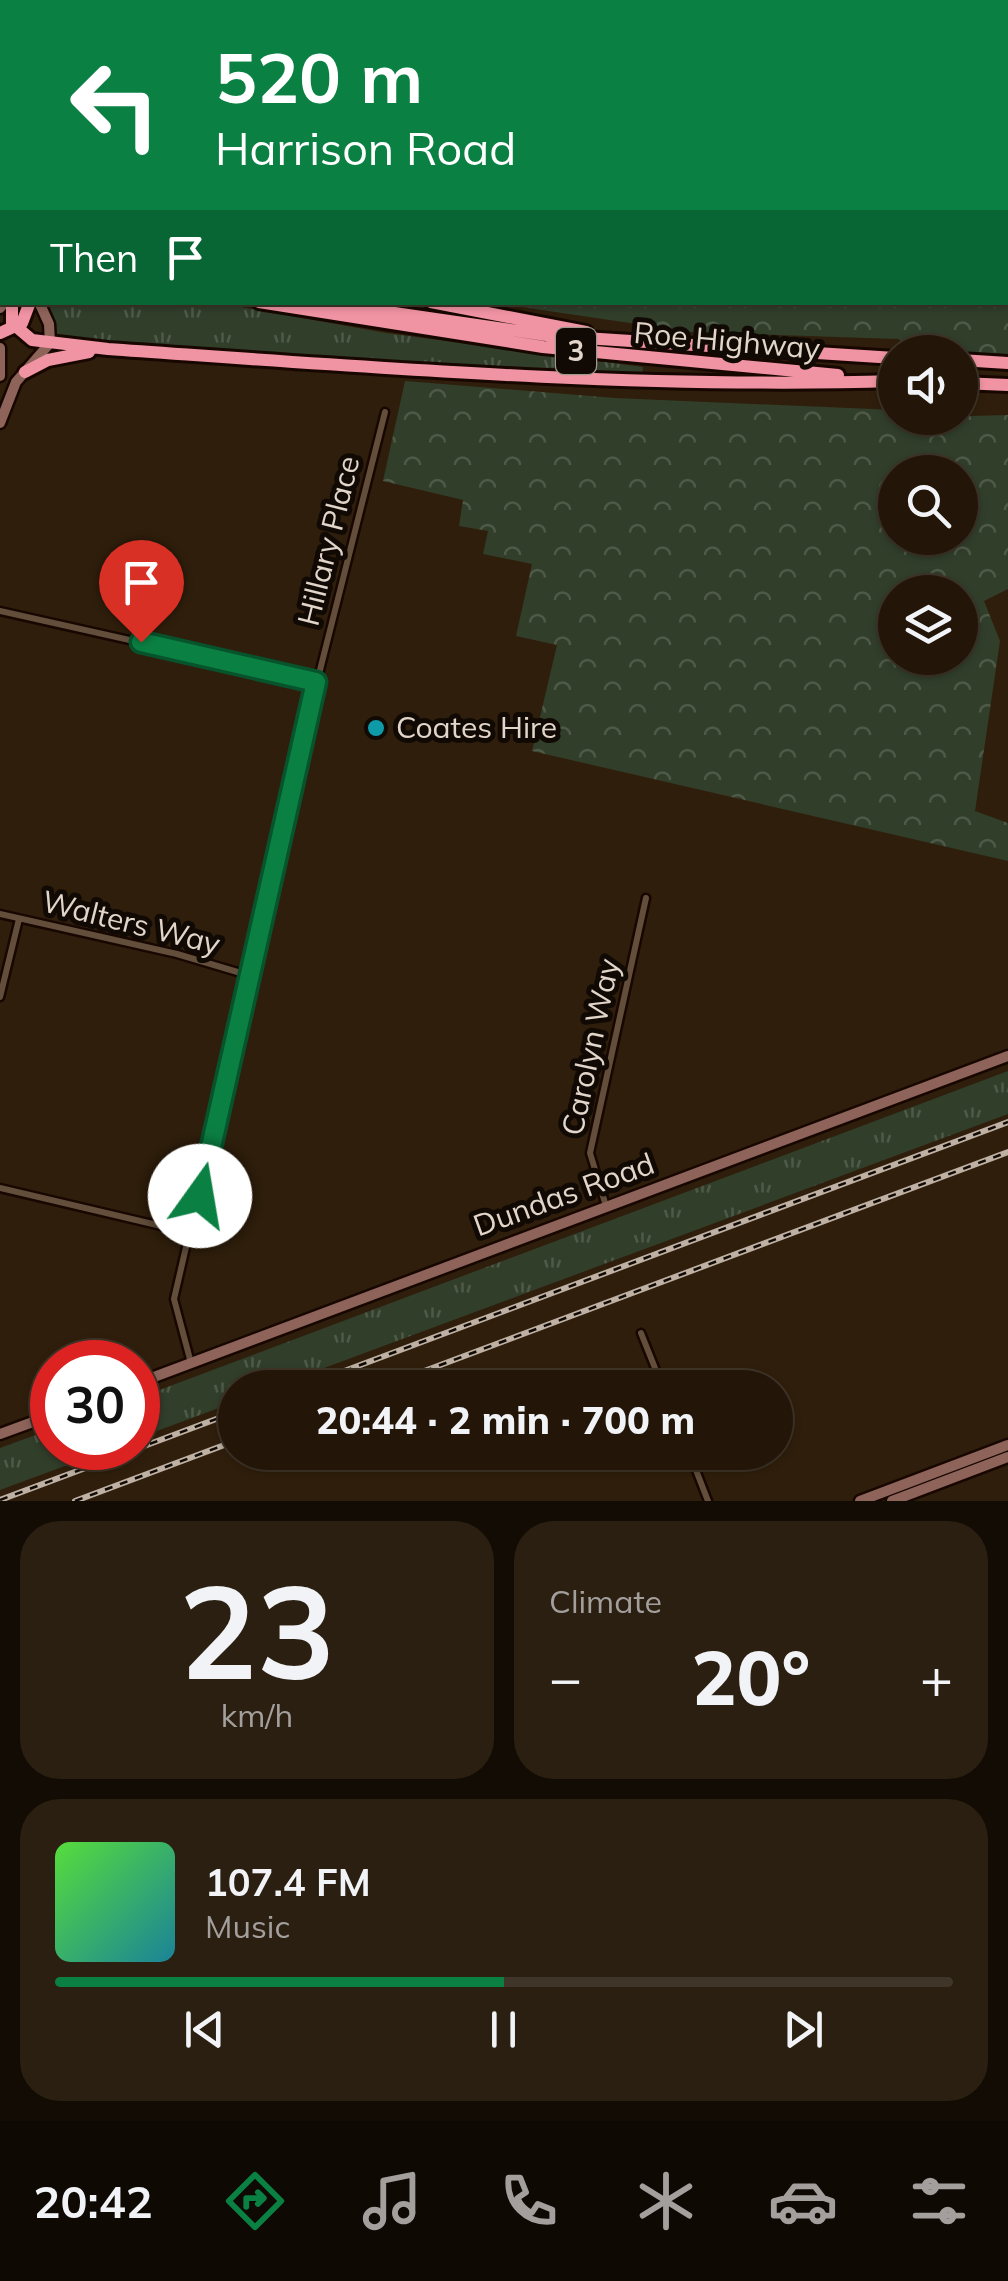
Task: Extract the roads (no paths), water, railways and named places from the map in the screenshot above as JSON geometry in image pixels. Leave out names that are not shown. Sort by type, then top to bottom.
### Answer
[{"type":"highway","points":[[12,305],[15,330]]},
{"type":"highway","points":[[15,330],[28,305]]},
{"type":"highway","name":"Roe Highway","points":[[279,305],[598,354],[878,379]]},
{"type":"highway","name":"Roe Highway","points":[[338,305],[457,324],[638,344],[878,357]]},
{"type":"highway","points":[[446,305],[638,344]]},
{"type":"highway","points":[[0,331],[15,330],[25,338],[50,343],[108,349],[676,382],[878,380]]},
{"type":"highway","points":[[25,372],[51,359],[108,349]]},
{"type":"highway","points":[[978,361],[1008,363]]},
{"type":"highway","points":[[978,384],[1008,385]]},
{"type":"main road","points":[[0,331],[11,305]]},
{"type":"main road","points":[[0,423],[12,388],[50,343],[49,324],[40,305]]},
{"type":"main road","points":[[0,348],[0,376]]},
{"type":"main road","name":"Dundas Road","points":[[160,1375],[1008,1056]]},
{"type":"main road","points":[[0,1434],[30,1423]]},
{"type":"main road","points":[[860,1501],[1008,1446]]},
{"type":"main road","points":[[892,1501],[1008,1458]]},
{"type":"street","name":"Hillary Place","points":[[191,1364],[174,1298],[252,976],[316,682],[386,412]]},
{"type":"street","points":[[0,611],[316,682]]},
{"type":"street","name":"Carolyn Way","points":[[606,1206],[590,1152],[646,898]]},
{"type":"street","name":"Walters Way","points":[[0,914],[177,954],[252,976]]},
{"type":"street","points":[[0,997],[19,919]]},
{"type":"street","points":[[0,1188],[192,1233]]},
{"type":"street","points":[[642,1333],[656,1370]]},
{"type":"street","points":[[695,1470],[708,1501]]},
{"type":"railway","points":[[347,1370],[1008,1122]]},
{"type":"railway","points":[[427,1370],[1008,1152]]},
{"type":"railway","points":[[0,1500],[218,1418]]},
{"type":"railway","points":[[75,1501],[218,1447]]},
{"type":"place","name":"Coates Hire","points":[[376,728]]}]
